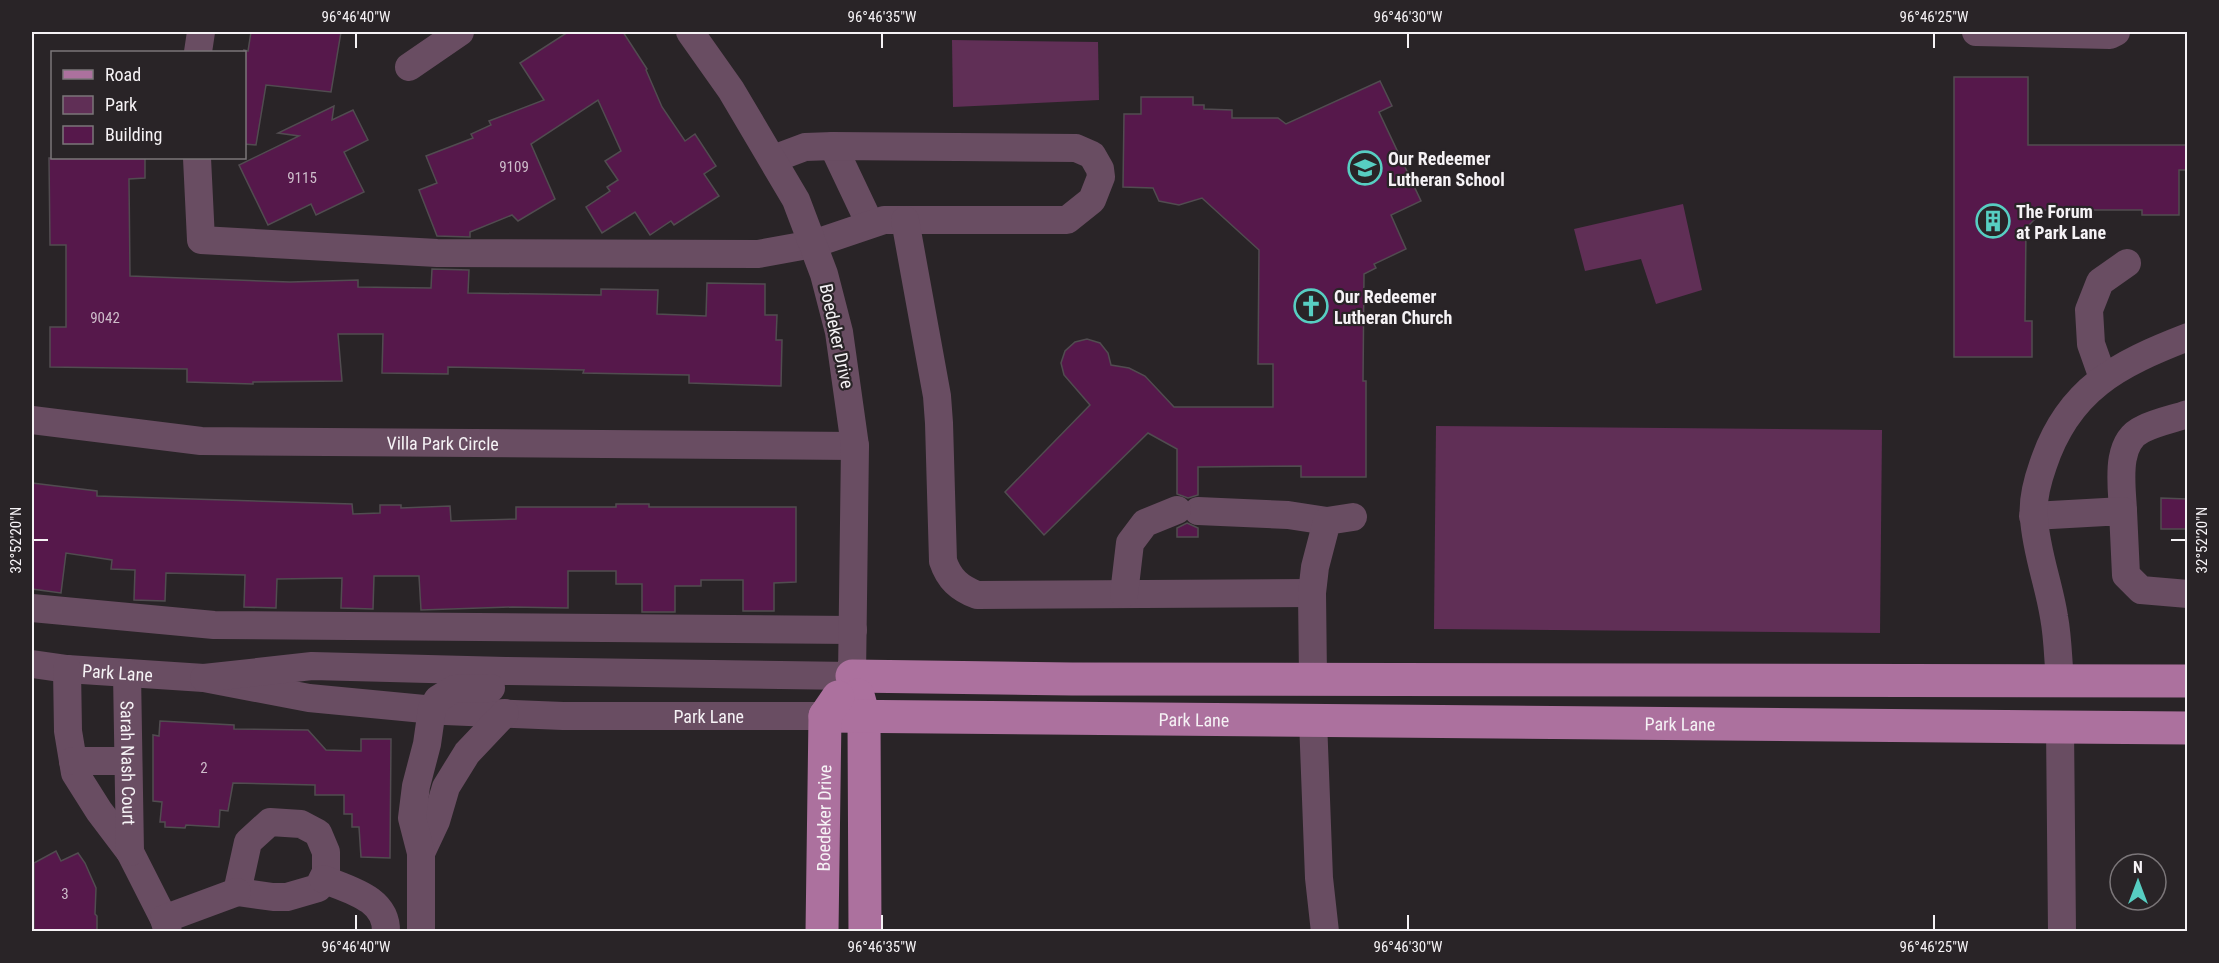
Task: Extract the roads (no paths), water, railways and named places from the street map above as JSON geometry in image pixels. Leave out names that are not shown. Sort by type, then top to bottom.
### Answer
[{"type":"main road","name":"Park Lane","points":[[852,676],[1072,679],[2187,681]]},
{"type":"main road","points":[[825,716],[852,676]]},
{"type":"main road","name":"Boedeker Drive","points":[[852,676],[864,717],[865,932]]},
{"type":"main road","points":[[1312,678],[1313,720]]},
{"type":"main road","points":[[2060,681],[2061,727]]},
{"type":"main road","name":"Park Lane","points":[[825,716],[2187,728]]},
{"type":"main road","name":"Boedeker Drive","points":[[822,932],[825,716]]},
{"type":"street","points":[[198,51],[201,32]]},
{"type":"street","points":[[408,67],[460,32]]},
{"type":"street","name":"Boedeker Drive","points":[[690,32],[731,90],[796,200],[824,274],[839,332],[855,446],[852,676]]},
{"type":"street","points":[[1976,32],[2110,35],[2116,32]]},
{"type":"street","points":[[833,146],[870,224]]},
{"type":"street","points":[[197,159],[201,240],[449,253],[758,254],[813,244],[884,220],[1068,220],[1092,200],[1101,177],[1100,169],[1092,155],[1076,148],[805,147],[773,159]]},
{"type":"street","points":[[905,220],[937,396],[942,561],[947,573],[955,583],[977,595],[1312,593]]},
{"type":"street","points":[[2103,378],[2091,344],[2089,310],[2100,282],[2127,263]]},
{"type":"street","points":[[2060,681],[2054,617],[2033,516],[2036,486],[2047,452],[2064,420],[2083,395],[2103,378],[2141,355],[2187,337]]},
{"type":"street","points":[[2187,414],[2140,430],[2126,446],[2122,464],[2126,575],[2141,590],[2187,594]]},
{"type":"street","name":"Villa Park Circle","points":[[32,420],[201,441],[855,446]]},
{"type":"street","points":[[1124,594],[1130,543],[1145,523],[1187,510],[1340,519],[1315,567],[1312,593],[1312,678]]},
{"type":"street","points":[[2033,516],[2123,512]]},
{"type":"street","points":[[32,608],[214,625],[853,630]]},
{"type":"street","name":"Park Lane","points":[[32,664],[67,669],[204,678],[309,698],[432,709],[563,716],[825,716]]},
{"type":"street","name":"Park Lane","points":[[204,678],[312,666],[852,676]]},
{"type":"street","name":"Sarah Nash Court","points":[[67,669],[68,731],[75,773],[99,811],[130,852],[166,925]]},
{"type":"street","points":[[421,932],[421,853],[412,818],[416,786],[427,744],[432,709],[438,699],[454,689],[490,689],[506,671]]},
{"type":"street","name":"Sarah Nash Court","points":[[127,673],[130,852]]},
{"type":"street","points":[[421,853],[436,821],[446,788],[467,753],[505,713]]},
{"type":"street","points":[[1313,720],[1319,878],[1325,932]]},
{"type":"street","points":[[2061,727],[2061,932]]},
{"type":"street","points":[[73,761],[128,761]]},
{"type":"street","points":[[166,925],[237,892],[287,897],[318,888],[326,872],[326,852],[318,833],[301,824],[270,822],[248,842],[237,892]]},
{"type":"street","points":[[323,879],[370,898],[387,919],[386,932]]},
{"type":"place","name":"Our Redeemer Lutheran School","points":[[1365,168]]},
{"type":"place","name":"The Forum at Park Lane","points":[[1993,221]]},
{"type":"place","name":"Our Redeemer Lutheran Church","points":[[1311,306]]}]
